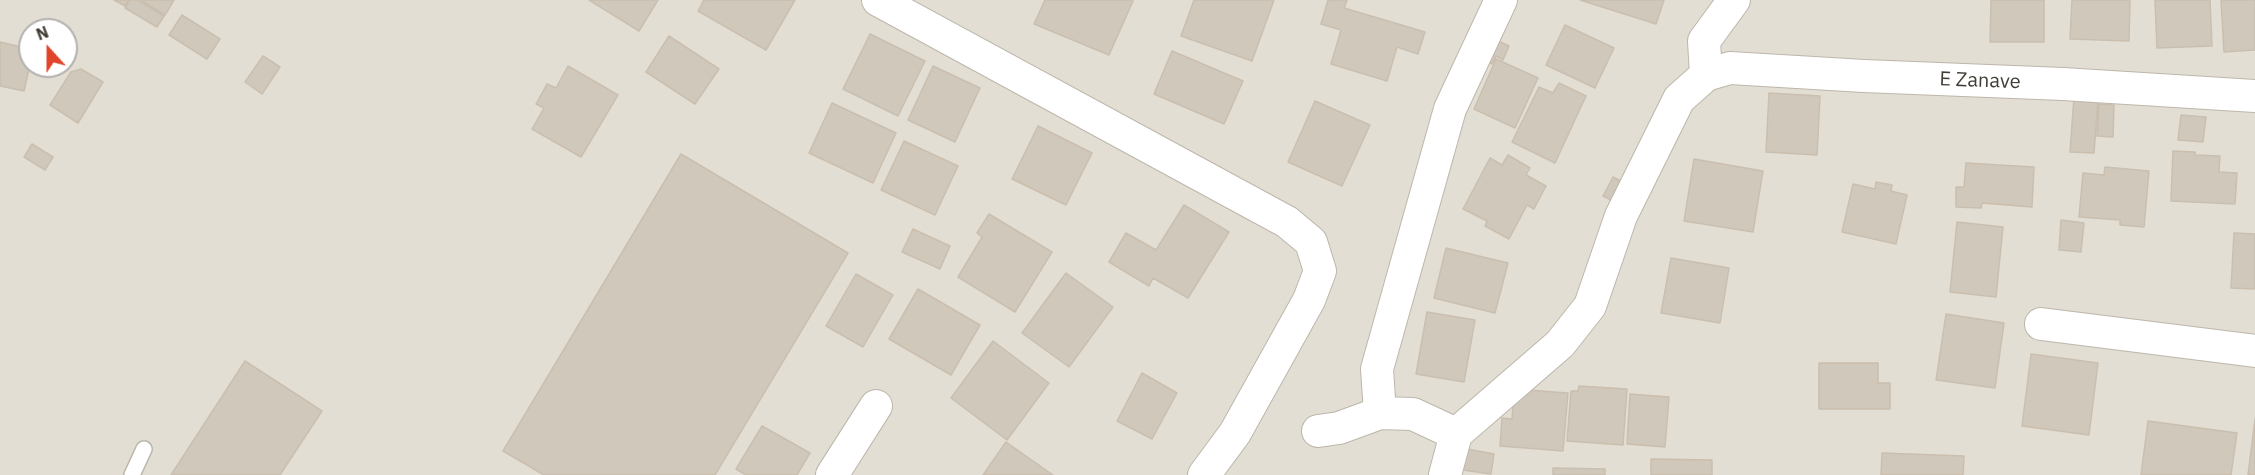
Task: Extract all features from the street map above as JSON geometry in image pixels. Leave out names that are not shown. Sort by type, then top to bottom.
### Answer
[{"type":"street","points":[[878,0],[1287,222],[1311,242],[1320,271],[1309,300],[1234,433],[1204,475]]},
{"type":"street","points":[[1380,413],[1377,369],[1450,109],[1501,0]]},
{"type":"street","points":[[1445,475],[1456,434],[1560,344],[1590,306],[1621,216],[1679,99],[1706,75],[1704,41],[1734,0]]},
{"type":"street","name":"E Zanave","points":[[1706,75],[1730,68],[2255,96]]},
{"type":"street","points":[[2041,324],[2255,351]]},
{"type":"street","points":[[832,475],[876,406]]},
{"type":"street","points":[[1318,431],[1339,428],[1380,413],[1413,414],[1456,434]]},
{"type":"lane","points":[[132,475],[144,449]]},
{"type":"shaded area","points":[[0,0],[2255,0],[2255,475],[0,475]]},
{"type":"building","points":[[114,0],[129,0],[125,6]]},
{"type":"building","points":[[130,0],[138,0],[164,16],[157,27],[125,8]]},
{"type":"building","points":[[141,0],[174,0],[165,15]]},
{"type":"building","points":[[589,0],[658,0],[639,31]]},
{"type":"building","points":[[704,0],[795,0],[766,50],[698,11]]},
{"type":"building","points":[[1045,0],[1133,1],[1109,55],[1034,24]]},
{"type":"building","points":[[1194,0],[1274,0],[1252,61],[1181,36]]},
{"type":"building","points":[[1328,0],[1347,0],[1344,8],[1425,32],[1418,54],[1397,47],[1387,81],[1331,64],[1341,30],[1321,24]]},
{"type":"building","points":[[1580,0],[1664,0],[1656,24]]},
{"type":"building","points":[[1991,0],[2044,0],[2044,42],[1990,42]]},
{"type":"building","points":[[2072,0],[2130,0],[2129,41],[2070,39]]},
{"type":"building","points":[[2155,0],[2210,0],[2212,46],[2157,48]]},
{"type":"building","points":[[2221,0],[2255,0],[2255,50],[2224,52]]},
{"type":"building","points":[[182,15],[220,39],[207,59],[169,35]]},
{"type":"building","points":[[1565,25],[1614,48],[1595,88],[1546,65]]},
{"type":"building","points":[[870,34],[925,61],[898,116],[843,89]]},
{"type":"building","points":[[669,36],[719,69],[695,104],[646,72]]},
{"type":"building","points":[[1487,36],[1509,46],[1503,60],[1496,56],[1492,64],[1478,57]]},
{"type":"building","points":[[0,42],[18,46],[18,78],[27,78],[24,91],[0,86]]},
{"type":"building","points":[[1172,51],[1243,81],[1224,124],[1154,94]]},
{"type":"building","points":[[263,56],[280,67],[262,94],[245,82]]},
{"type":"building","points":[[1496,59],[1538,78],[1515,128],[1474,109]]},
{"type":"building","points":[[568,66],[618,95],[581,157],[532,129],[544,108],[536,104],[547,84],[556,88]]},
{"type":"building","points":[[933,66],[980,88],[955,142],[908,120]]},
{"type":"building","points":[[81,69],[103,82],[78,123],[50,105],[67,78],[78,78],[78,70]]},
{"type":"building","points":[[1559,83],[1586,96],[1555,163],[1512,142],[1539,87],[1553,93]]},
{"type":"building","points":[[1769,93],[1820,96],[1817,155],[1766,152]]},
{"type":"building","points":[[2074,97],[2098,99],[2094,153],[2070,152]]},
{"type":"building","points":[[1315,101],[1370,125],[1342,186],[1288,162]]},
{"type":"building","points":[[832,103],[896,133],[873,183],[809,153]]},
{"type":"building","points":[[2099,104],[2114,105],[2113,137],[2097,136]]},
{"type":"building","points":[[2181,115],[2206,117],[2203,142],[2178,140]]},
{"type":"building","points":[[1038,126],[1092,153],[1066,205],[1012,179]]},
{"type":"building","points":[[904,141],[958,166],[935,215],[881,190]]},
{"type":"building","points":[[32,144],[53,157],[45,170],[24,157]]},
{"type":"building","points":[[2173,151],[2220,156],[2219,172],[2237,173],[2235,204],[2171,201]]},
{"type":"building","points":[[681,154],[848,253],[715,475],[544,475],[503,451]]},
{"type":"building","points":[[1508,155],[1530,168],[1526,175],[1546,186],[1534,209],[1527,205],[1509,239],[1485,226],[1487,221],[1463,209],[1490,158],[1502,165]]},
{"type":"building","points":[[1694,159],[1763,171],[1753,232],[1684,221]]},
{"type":"building","points":[[1966,163],[2034,167],[2032,207],[1982,203],[1981,208],[1956,207],[1956,187],[1964,187]]},
{"type":"building","points":[[2105,167],[2149,171],[2144,227],[2120,225],[2120,220],[2079,217],[2083,173],[2104,175]]},
{"type":"building","points":[[1613,177],[1628,185],[1619,204],[1603,196]]},
{"type":"building","points":[[1876,182],[1892,185],[1891,191],[1907,195],[1896,244],[1842,232],[1853,184],[1875,189]]},
{"type":"building","points":[[1184,205],[1229,232],[1188,298],[1153,278],[1149,286],[1109,262],[1126,233],[1156,250]]},
{"type":"building","points":[[989,214],[1052,252],[1015,312],[958,277],[982,237],[977,233]]},
{"type":"building","points":[[2061,220],[2084,223],[2081,252],[2059,250]]},
{"type":"building","points":[[1957,222],[2003,227],[1996,297],[1950,292]]},
{"type":"building","points":[[913,229],[950,246],[940,269],[902,252]]},
{"type":"building","points":[[2234,233],[2255,234],[2255,289],[2231,288]]},
{"type":"building","points":[[1446,248],[1508,263],[1495,313],[1434,298]]},
{"type":"building","points":[[1671,258],[1729,268],[1720,323],[1661,313]]},
{"type":"building","points":[[1066,273],[1113,307],[1069,367],[1022,333]]},
{"type":"building","points":[[856,274],[893,295],[863,347],[826,326]]},
{"type":"building","points":[[918,289],[980,325],[951,375],[889,339]]},
{"type":"building","points":[[1427,312],[1475,320],[1464,382],[1416,374]]},
{"type":"building","points":[[1946,314],[2004,323],[1995,388],[1936,380]]},
{"type":"building","points":[[993,341],[1049,383],[1007,440],[951,398]]},
{"type":"building","points":[[2031,354],[2098,363],[2089,435],[2022,426]]},
{"type":"building","points":[[245,361],[322,411],[280,475],[171,475]]},
{"type":"building","points":[[1819,363],[1878,363],[1878,383],[1890,383],[1890,409],[1819,409]]},
{"type":"building","points":[[1142,373],[1177,393],[1152,439],[1117,421]]},
{"type":"building","points":[[1579,386],[1627,389],[1623,445],[1567,441],[1571,391],[1578,391]]},
{"type":"building","points":[[1514,389],[1568,393],[1563,451],[1500,446],[1502,418],[1512,419]]},
{"type":"building","points":[[1630,394],[1669,397],[1665,447],[1627,444]]},
{"type":"building","points":[[2255,419],[2255,475],[2248,475]]},
{"type":"building","points":[[2148,421],[2237,433],[2231,475],[2141,475]]},
{"type":"building","points":[[762,426],[810,453],[797,475],[746,475],[736,469]]},
{"type":"building","points":[[1006,442],[1053,475],[983,475]]},
{"type":"building","points":[[1467,449],[1494,454],[1491,474],[1463,470]]},
{"type":"building","points":[[1882,453],[1964,456],[1963,475],[1881,475]]},
{"type":"building","points":[[1651,459],[1712,460],[1712,475],[1651,475]]},
{"type":"building","points":[[1553,468],[1605,469],[1605,475],[1553,475]]}]
